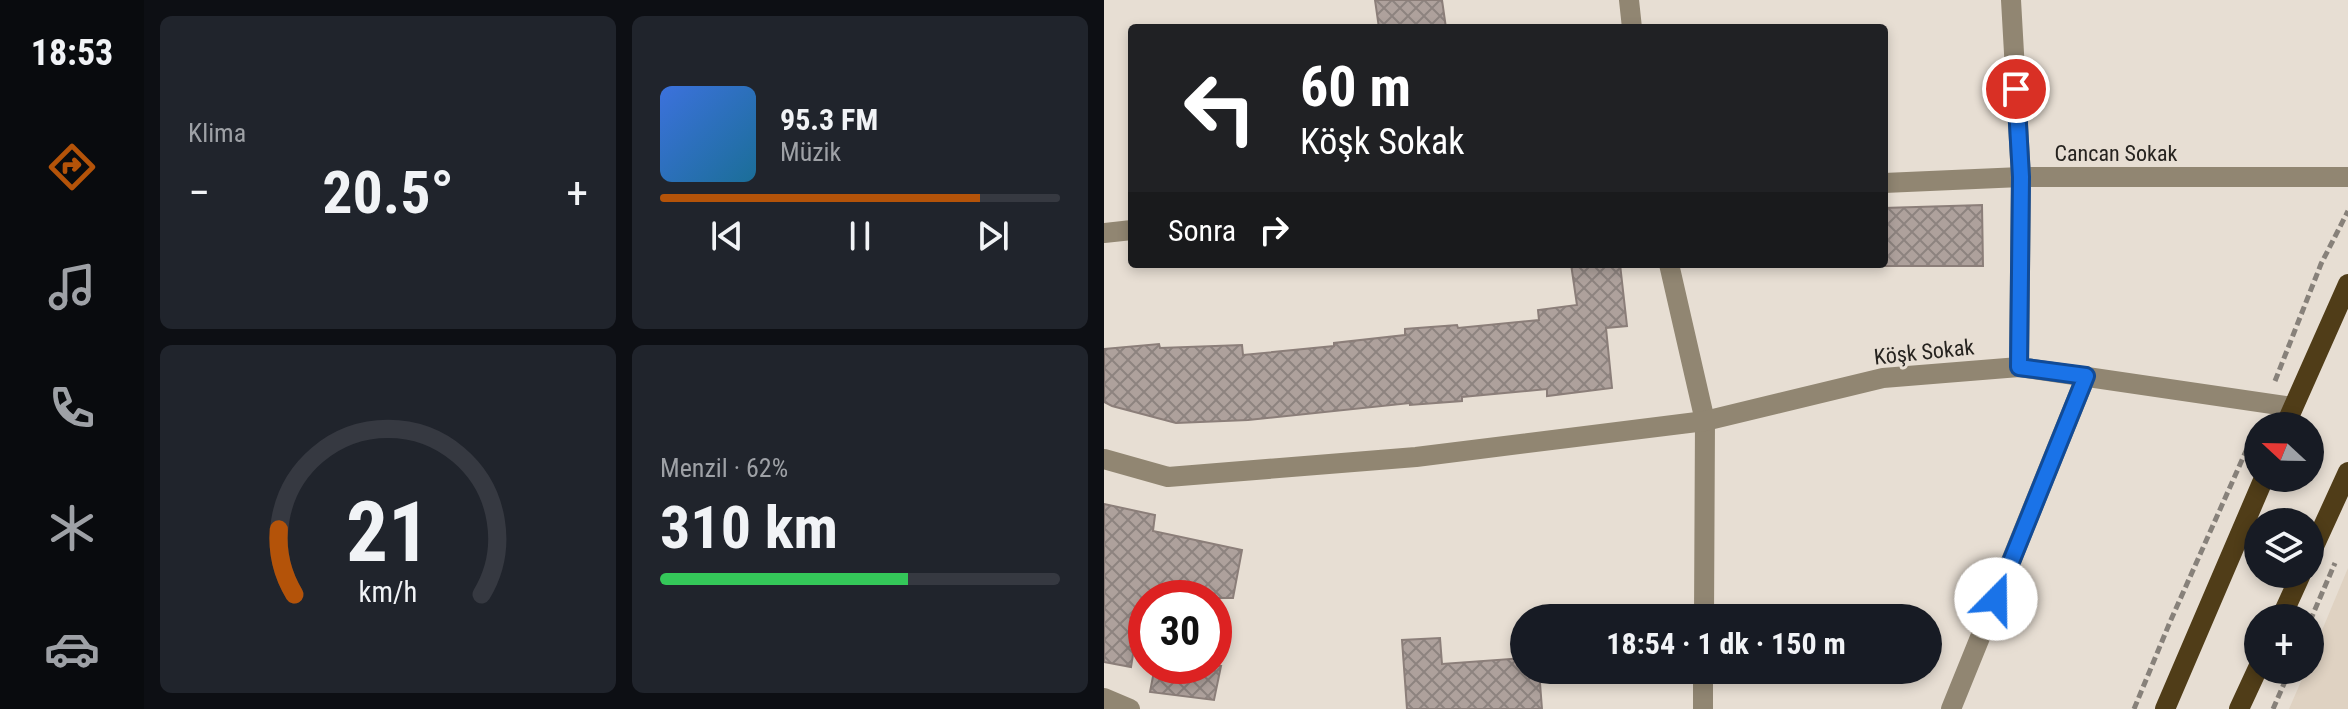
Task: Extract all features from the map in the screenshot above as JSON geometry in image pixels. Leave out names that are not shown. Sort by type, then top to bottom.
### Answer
[{"type":"main road","points":[[2291,412],[2348,284]]},
{"type":"main road","points":[[2324,524],[2348,472]]},
{"type":"main road","points":[[2165,709],[2258,492]]},
{"type":"main road","points":[[2239,709],[2251,684]]},
{"type":"street","points":[[1629,0],[1632,24]]},
{"type":"street","points":[[2011,0],[2021,177],[2019,367]]},
{"type":"street","name":"Cancan Sokak","points":[[1888,183],[2021,177],[2348,177]]},
{"type":"street","points":[[1104,233],[1128,230]]},
{"type":"street","points":[[1670,268],[1705,421],[1704,604]]},
{"type":"street","name":"Köşk Sokak","points":[[1104,459],[1168,477],[1416,457],[1705,421],[1883,378],[2019,367],[2266,405],[2279,412]]},
{"type":"street","points":[[1951,709],[2086,376]]},
{"type":"street","points":[[1703,684],[1703,709]]},
{"type":"street","points":[[1104,698],[1130,709]]},
{"type":"path","points":[[2134,709],[2266,405],[2321,264],[2348,211]]},
{"type":"path","points":[[2317,604],[2336,562]]},
{"type":"path","points":[[2273,709],[2284,684]]},
{"type":"shaded area","points":[[2348,568],[2348,709],[2289,709],[2300,684],[2324,684],[2324,625]]},
{"type":"building","points":[[1375,0],[1442,0],[1445,24],[1378,24]]},
{"type":"building","points":[[1982,205],[1983,266],[1888,266],[1888,208]]},
{"type":"building","points":[[1572,268],[1620,268],[1627,326],[1606,328],[1612,388],[1547,396],[1547,389],[1462,397],[1462,401],[1410,403],[1248,420],[1176,423],[1104,402],[1104,349],[1159,344],[1160,348],[1242,345],[1243,355],[1405,335],[1405,329],[1457,325],[1458,328],[1539,320],[1538,310],[1577,305]]},
{"type":"building","points":[[1104,504],[1155,515],[1153,531],[1242,550],[1233,598],[1232,580],[1128,580],[1128,666],[1104,662]]},
{"type":"building","points":[[1440,638],[1442,664],[1510,659],[1510,684],[1540,684],[1542,709],[1407,709],[1402,640]]},
{"type":"building","points":[[1152,684],[1217,684],[1214,700],[1150,692]]},
{"type":"route","points":[[1996,599],[2086,376],[2019,367],[2021,177],[2016,89]]}]
